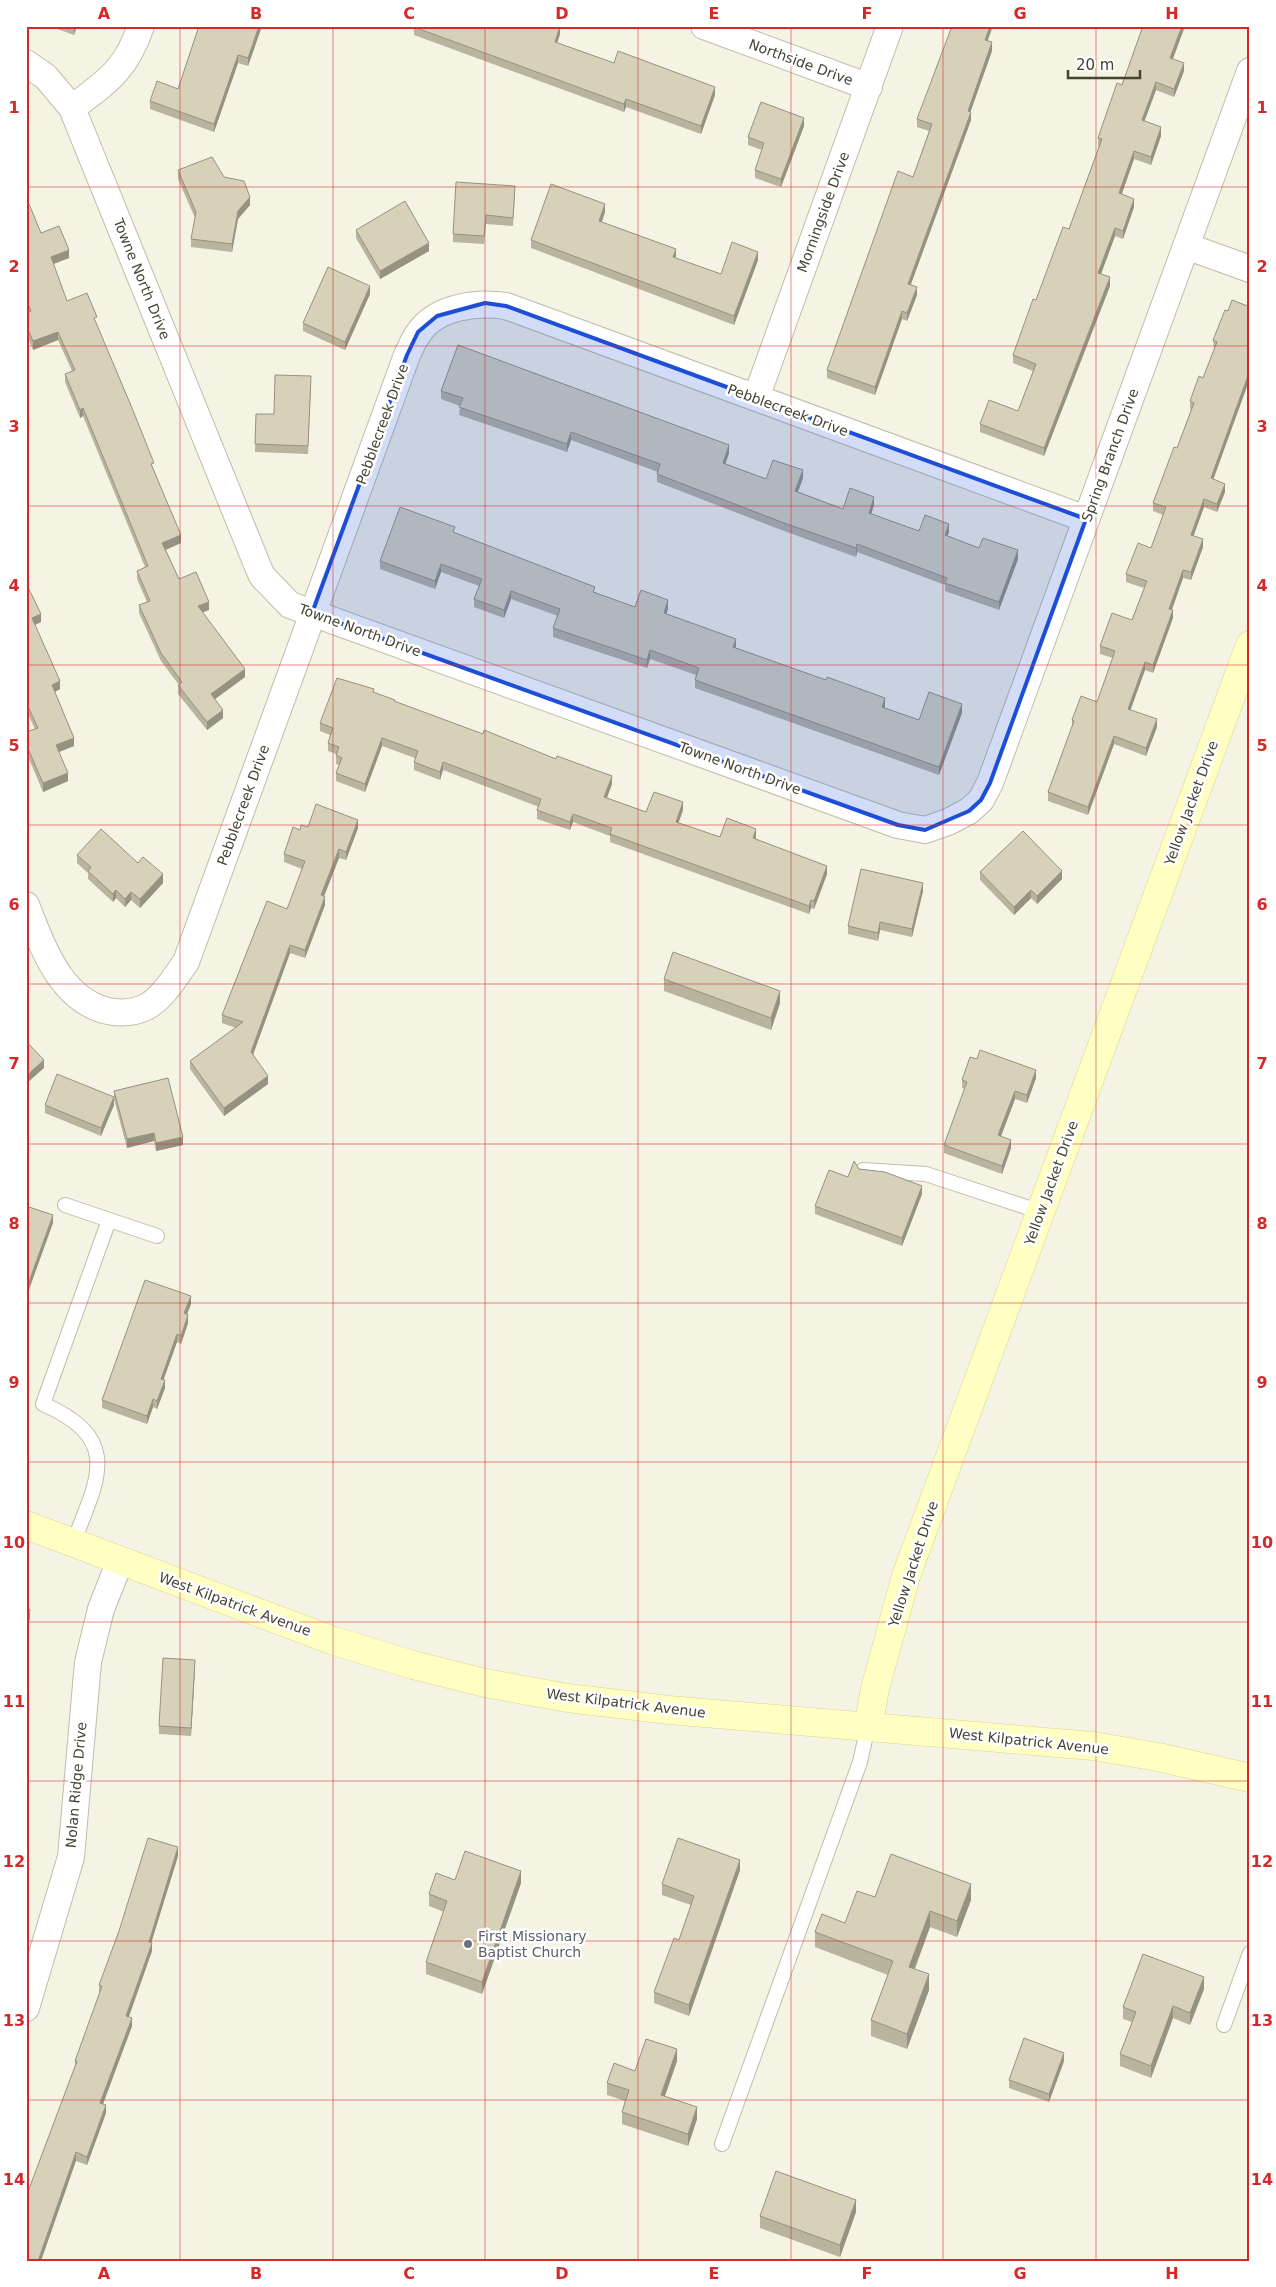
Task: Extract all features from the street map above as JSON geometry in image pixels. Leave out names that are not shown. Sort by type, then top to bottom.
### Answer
[{"type":"main road","name":"Yellow Jacket Drive","points":[[868,1726],[875,1689],[906,1576],[1250,644]]},
{"type":"main road","name":"West Kilpatrick Avenue","points":[[26,1525],[334,1641],[413,1665],[484,1683],[568,1698],[669,1710],[1093,1746],[1158,1757],[1250,1778]]},
{"type":"street","points":[[72,108],[104,84],[120,68],[133,50],[141,26]]},
{"type":"street","name":"Northside Drive","points":[[704,26],[869,86]]},
{"type":"street","name":"Morningside Drive","points":[[756,398],[890,26]]},
{"type":"street","name":"Towne North Drive","points":[[26,63],[46,77],[72,108],[262,576],[290,605],[898,825],[925,830],[948,822]]},
{"type":"street","name":"Spring Branch Drive","points":[[948,822],[969,811],[981,800],[990,783],[1250,71]]},
{"type":"street","points":[[1186,246],[1250,268]]},
{"type":"street","name":"Pebblecreek Drive","points":[[26,904],[46,952],[67,988],[91,1004],[105,1010],[124,1013],[146,1007],[167,988],[186,962],[407,354],[418,332],[437,316],[460,308],[485,303],[506,306],[1086,518]]},
{"type":"street","name":"Nolan Ridge Drive","points":[[26,2008],[70,1857],[88,1662],[101,1610],[120,1561]]},
{"type":"lane","points":[[863,1170],[926,1174],[1041,1212]]},
{"type":"lane","points":[[65,1205],[157,1236]]},
{"type":"lane","points":[[73,1544],[97,1479],[99,1465],[95,1445],[83,1428],[66,1414],[43,1404],[109,1220]]},
{"type":"lane","points":[[722,2144],[860,1762],[868,1726]]},
{"type":"lane","points":[[1224,2025],[1250,1953]]},
{"type":"highlighted area","points":[[485,303],[506,306],[1086,519],[990,783],[981,800],[969,811],[948,822],[925,830],[898,825],[312,613],[407,355],[418,332],[437,316]]},
{"type":"building","points":[[199,26],[259,26],[248,58],[238,55],[214,124],[150,101],[157,81],[178,89]]},
{"type":"building","points":[[414,26],[560,26],[555,42],[614,63],[618,51],[715,87],[701,126],[626,99],[624,104]]},
{"type":"building","points":[[952,26],[990,26],[985,40],[992,42],[968,111],[971,112],[908,284],[917,287],[907,313],[902,311],[875,387],[827,370],[898,171],[913,177],[932,124],[917,119]]},
{"type":"building","points":[[1143,26],[1182,26],[1170,58],[1184,63],[1174,89],[1156,82],[1142,120],[1161,127],[1151,157],[1134,151],[1119,193],[1134,199],[1123,231],[1115,228],[1098,273],[1110,277],[1044,448],[980,424],[989,400],[1018,411],[1036,364],[1013,355],[1033,299],[1036,300],[1063,227],[1069,229],[1102,139],[1098,138],[1117,83],[1122,85]]},
{"type":"building","points":[[761,102],[804,118],[781,179],[755,170],[764,143],[748,137]]},
{"type":"building","points":[[212,157],[224,177],[244,181],[250,197],[238,211],[232,244],[191,239],[196,212],[178,170]]},
{"type":"building","points":[[456,182],[515,186],[513,218],[486,215],[484,236],[453,234]]},
{"type":"building","points":[[551,184],[605,204],[599,221],[676,249],[673,257],[721,274],[732,242],[758,252],[734,316],[531,240]]},
{"type":"building","points":[[405,201],[429,243],[380,271],[356,230]]},
{"type":"building","points":[[29,204],[41,233],[59,226],[69,250],[51,257],[67,301],[87,293],[97,317],[94,318],[132,408],[154,463],[151,464],[181,535],[162,543],[179,579],[196,572],[209,602],[198,606],[245,669],[211,694],[223,710],[207,722],[178,685],[182,682],[161,653],[139,605],[150,601],[137,571],[148,566],[83,408],[80,410],[65,374],[75,370],[58,332],[33,341],[26,325],[26,313],[31,311],[26,298],[26,205]]},
{"type":"building","points":[[328,267],[370,286],[345,342],[303,323]]},
{"type":"building","points":[[1232,300],[1250,307],[1250,370],[1211,478],[1225,484],[1217,504],[1204,499],[1191,535],[1203,539],[1191,572],[1183,570],[1169,609],[1173,610],[1153,665],[1145,662],[1128,709],[1157,719],[1146,748],[1114,736],[1088,807],[1048,792],[1074,721],[1072,720],[1081,696],[1097,702],[1115,651],[1100,646],[1112,613],[1132,620],[1147,581],[1126,574],[1138,543],[1151,548],[1166,507],[1153,503],[1174,447],[1177,448],[1194,403],[1190,401],[1199,376],[1203,378],[1217,342],[1213,340],[1225,310],[1228,311]]},
{"type":"building","points":[[458,345],[729,445],[723,463],[766,479],[773,460],[803,470],[795,491],[843,509],[850,488],[874,497],[869,513],[919,531],[925,515],[949,524],[945,535],[979,548],[983,538],[1018,550],[999,602],[945,583],[947,578],[857,544],[856,548],[784,523],[657,474],[660,464],[571,432],[567,444],[459,407],[463,398],[441,391]]},
{"type":"building","points":[[275,375],[311,376],[308,446],[255,444],[256,414],[274,414]]},
{"type":"building","points":[[400,507],[455,527],[453,532],[595,587],[593,592],[635,607],[641,590],[668,600],[664,613],[736,639],[733,647],[826,680],[827,677],[885,698],[882,707],[919,720],[929,692],[962,704],[939,767],[695,680],[699,668],[650,650],[647,660],[553,628],[560,609],[511,591],[504,610],[474,599],[482,579],[441,564],[435,581],[380,561]]},
{"type":"building","points":[[26,583],[41,614],[32,618],[60,681],[52,685],[74,738],[56,745],[68,773],[43,783],[26,744],[26,732],[38,728],[26,702]]},
{"type":"building","points":[[337,678],[374,689],[373,692],[394,701],[483,734],[484,730],[556,759],[557,756],[612,776],[604,797],[646,812],[654,792],[683,802],[676,822],[720,837],[727,818],[756,829],[753,838],[827,866],[814,901],[811,900],[809,906],[610,834],[612,828],[573,814],[570,822],[537,810],[541,799],[443,762],[440,772],[414,762],[418,751],[382,738],[365,784],[336,773],[342,758],[336,755],[339,747],[328,743],[333,728],[320,723]]},
{"type":"building","points":[[316,804],[358,820],[346,852],[339,849],[321,895],[325,897],[305,950],[290,945],[251,1052],[268,1076],[224,1108],[190,1061],[243,1022],[222,1015],[267,901],[287,909],[305,861],[284,854],[293,827],[300,830],[301,825],[308,827]]},
{"type":"building","points":[[101,829],[138,863],[143,857],[163,874],[140,899],[131,892],[125,899],[116,890],[113,894],[88,871],[91,867],[77,855]]},
{"type":"building","points":[[1023,831],[1062,871],[1037,896],[1031,890],[1014,907],[980,872]]},
{"type":"building","points":[[861,869],[923,883],[912,929],[880,922],[878,933],[848,926]]},
{"type":"building","points":[[673,952],[780,991],[771,1018],[664,979]]},
{"type":"building","points":[[26,1041],[44,1060],[26,1076]]},
{"type":"building","points":[[980,1050],[1036,1070],[1027,1095],[1015,1091],[998,1135],[1011,1140],[1002,1166],[944,1145],[967,1082],[962,1080],[970,1057],[977,1059]]},
{"type":"building","points":[[57,1074],[114,1097],[101,1128],[45,1105]]},
{"type":"building","points":[[168,1078],[183,1137],[156,1143],[154,1133],[127,1139],[114,1091]]},
{"type":"building","points":[[854,1161],[859,1169],[885,1172],[922,1186],[902,1238],[815,1206],[829,1170],[848,1177]]},
{"type":"building","points":[[26,1206],[53,1215],[26,1290]]},
{"type":"building","points":[[145,1280],[191,1296],[184,1313],[188,1315],[181,1336],[177,1334],[161,1379],[165,1380],[157,1401],[153,1399],[147,1416],[102,1400]]},
{"type":"building","points":[[26,1609],[30,1609],[26,1634]]},
{"type":"building","points":[[163,1658],[195,1660],[191,1728],[159,1726]]},
{"type":"building","points":[[148,1838],[178,1847],[149,1942],[152,1943],[126,2016],[132,2018],[100,2103],[106,2105],[87,2157],[76,2152],[38,2261],[26,2261],[26,2197],[77,2061],[75,2061],[102,1986],[99,1985],[119,1931]]},
{"type":"building","points":[[678,1838],[740,1860],[689,2005],[654,1992],[674,1938],[679,1940],[694,1896],[662,1884]]},
{"type":"building","name":"First Missionary Baptist Church","points":[[465,1851],[521,1871],[482,1982],[426,1962],[447,1901],[429,1894],[436,1873],[455,1880]]},
{"type":"building","points":[[891,1854],[971,1884],[957,1921],[930,1911],[909,1967],[929,1974],[907,2034],[871,2020],[893,1961],[815,1932],[822,1914],[845,1923],[857,1891],[875,1897]]},
{"type":"building","points":[[1143,1954],[1204,1977],[1190,2013],[1173,2006],[1151,2066],[1120,2054],[1136,2012],[1123,2007]]},
{"type":"building","points":[[1024,2038],[1064,2053],[1049,2094],[1009,2080]]},
{"type":"building","points":[[646,2039],[677,2049],[661,2095],[697,2107],[688,2134],[622,2112],[629,2090],[607,2083],[614,2063],[635,2071]]},
{"type":"building","points":[[776,2171],[856,2200],[840,2245],[760,2216]]},
{"type":"place","name":"First Missionary Baptist Church","points":[[468,1944]]}]
